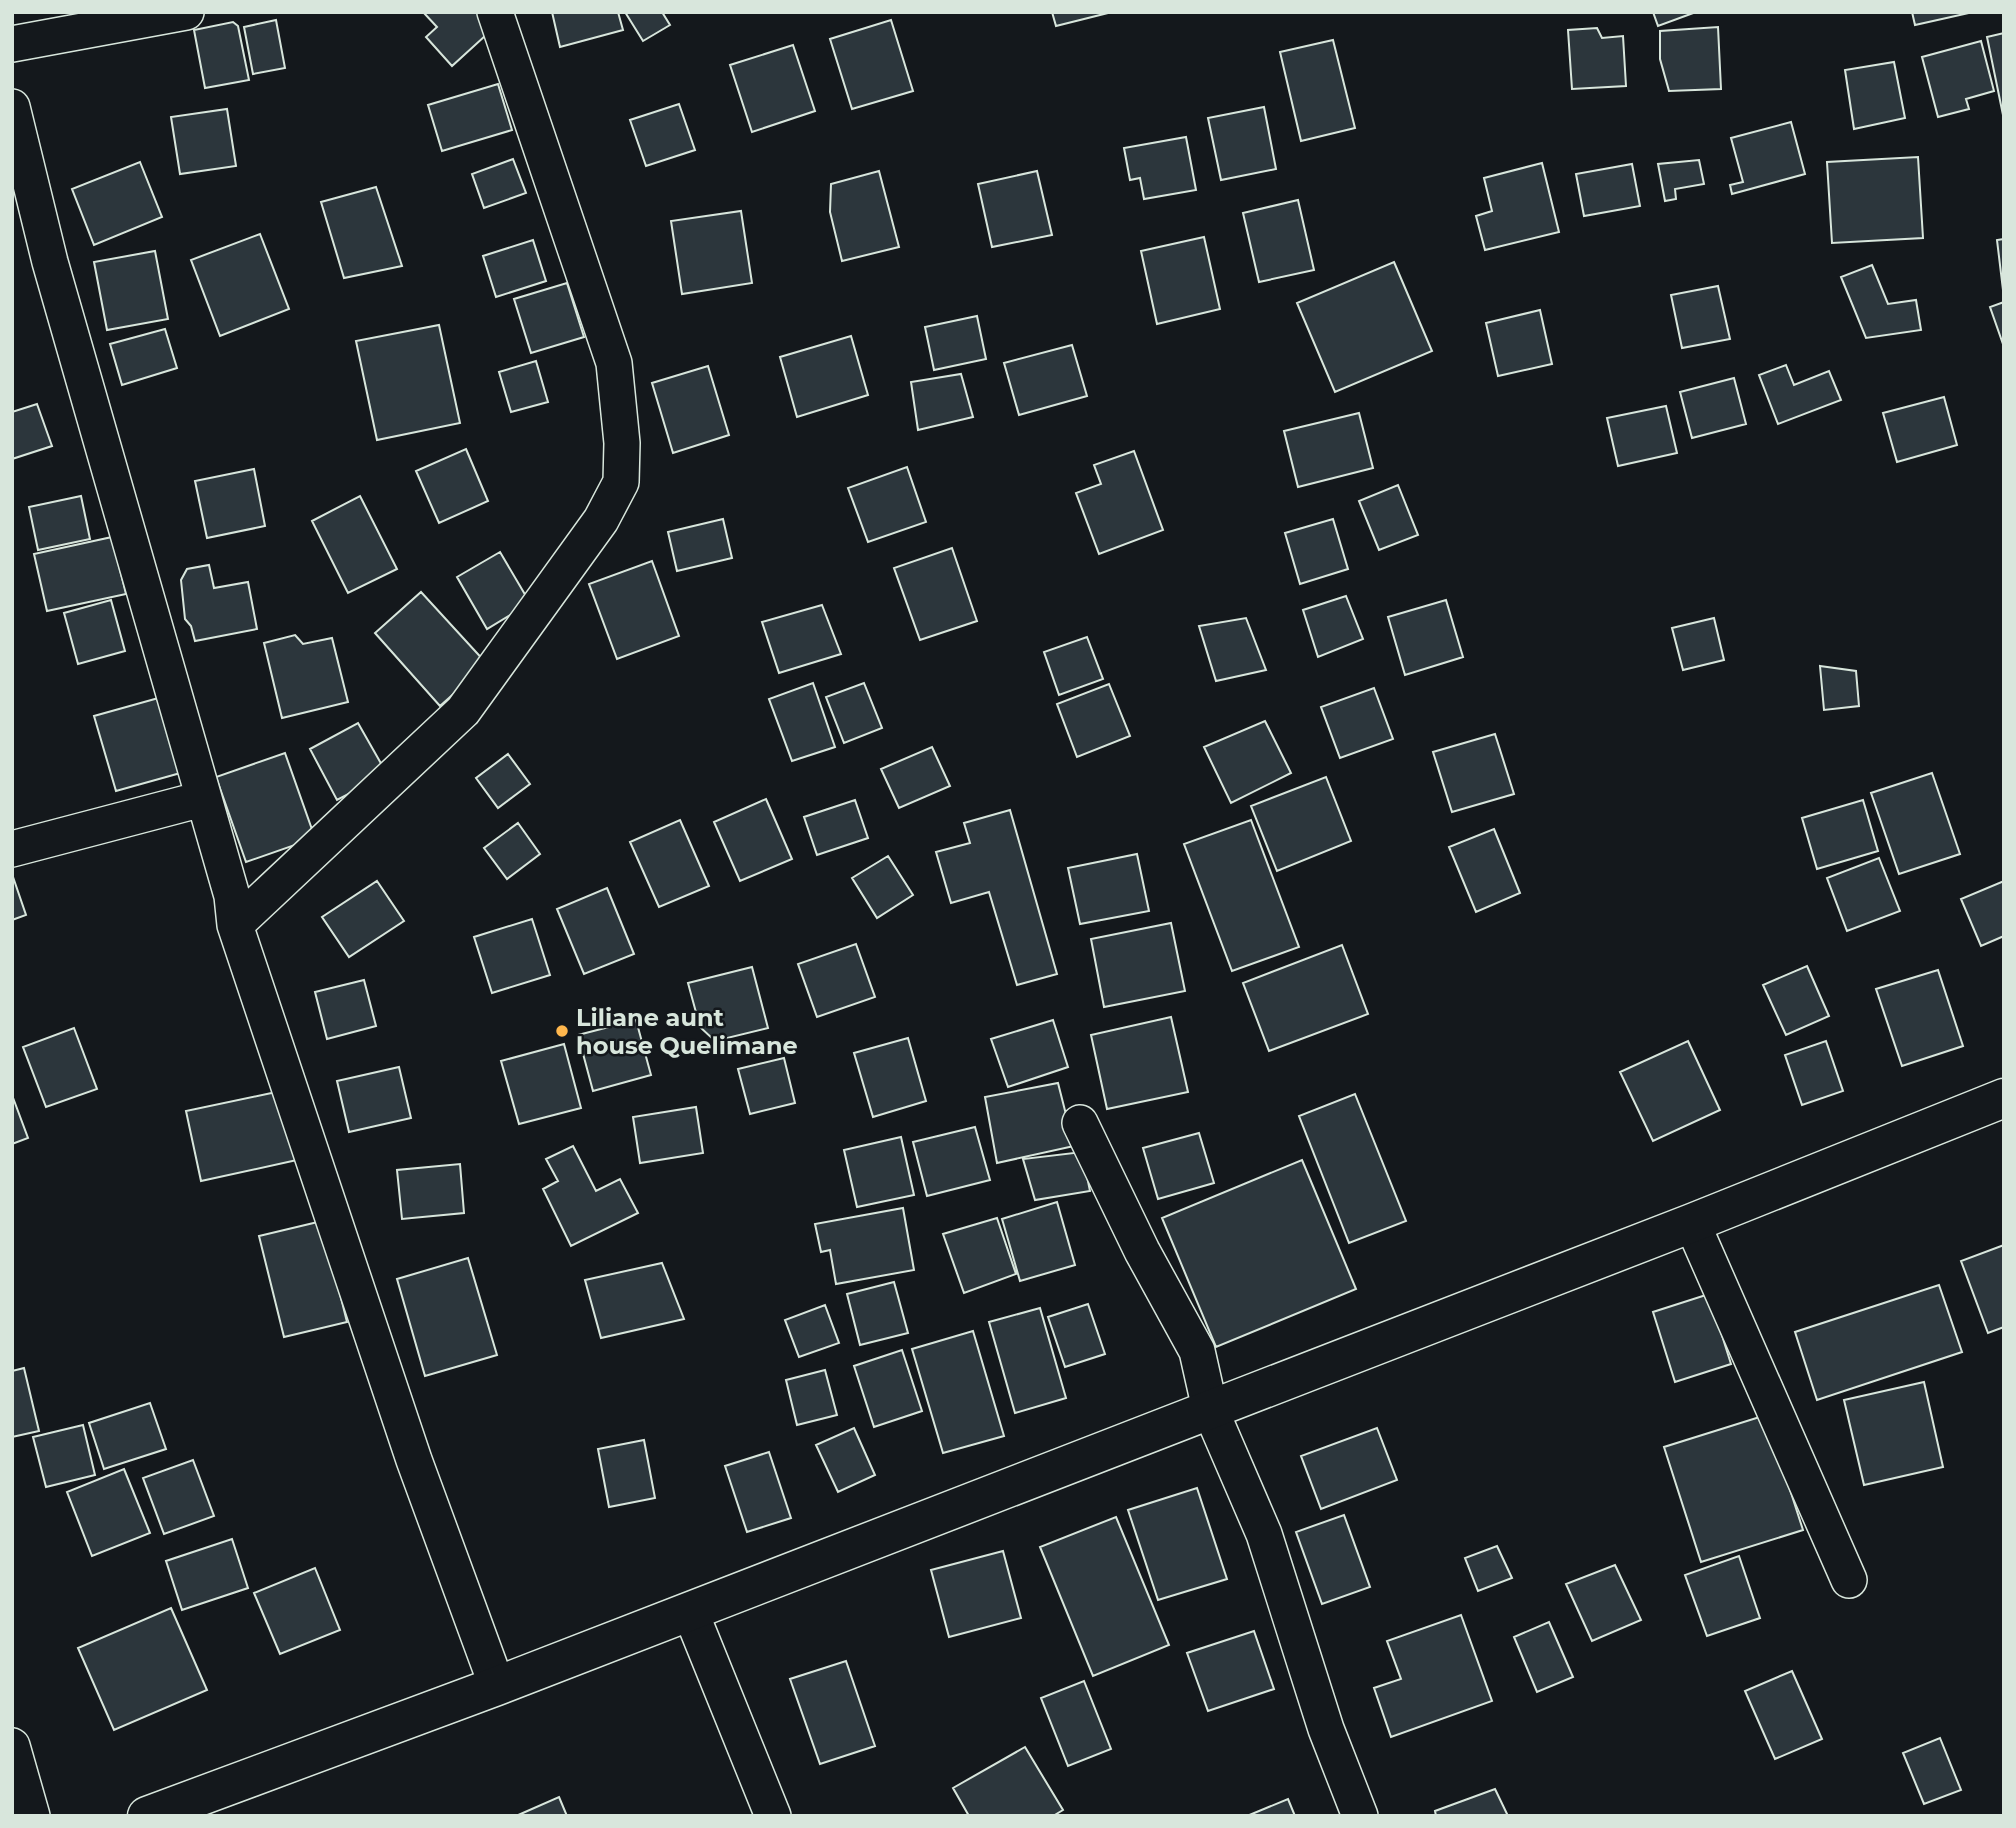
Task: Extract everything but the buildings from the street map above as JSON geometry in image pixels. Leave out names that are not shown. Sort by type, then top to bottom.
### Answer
[{"type":"main road","points":[[147,1816],[208,1805],[497,1686],[1692,1223],[2004,1098]]},
{"type":"street","points":[[12,44],[186,12]]},
{"type":"street","points":[[235,925],[463,710],[601,520],[621,482],[622,443],[614,363],[495,12]]},
{"type":"street","points":[[12,107],[54,276],[232,896],[235,925],[410,1447],[497,1686]]},
{"type":"street","points":[[12,849],[202,799]]},
{"type":"street","points":[[1080,1123],[1142,1251],[1197,1351],[1210,1409],[1264,1534],[1326,1729],[1360,1816]]},
{"type":"street","points":[[1692,1223],[1849,1580]]},
{"type":"street","points":[[690,1611],[773,1816]]},
{"type":"street","points":[[12,1746],[32,1816]]},
{"type":"place","name":"Liliane aunt house Quelimane","points":[[562,1031]]}]
